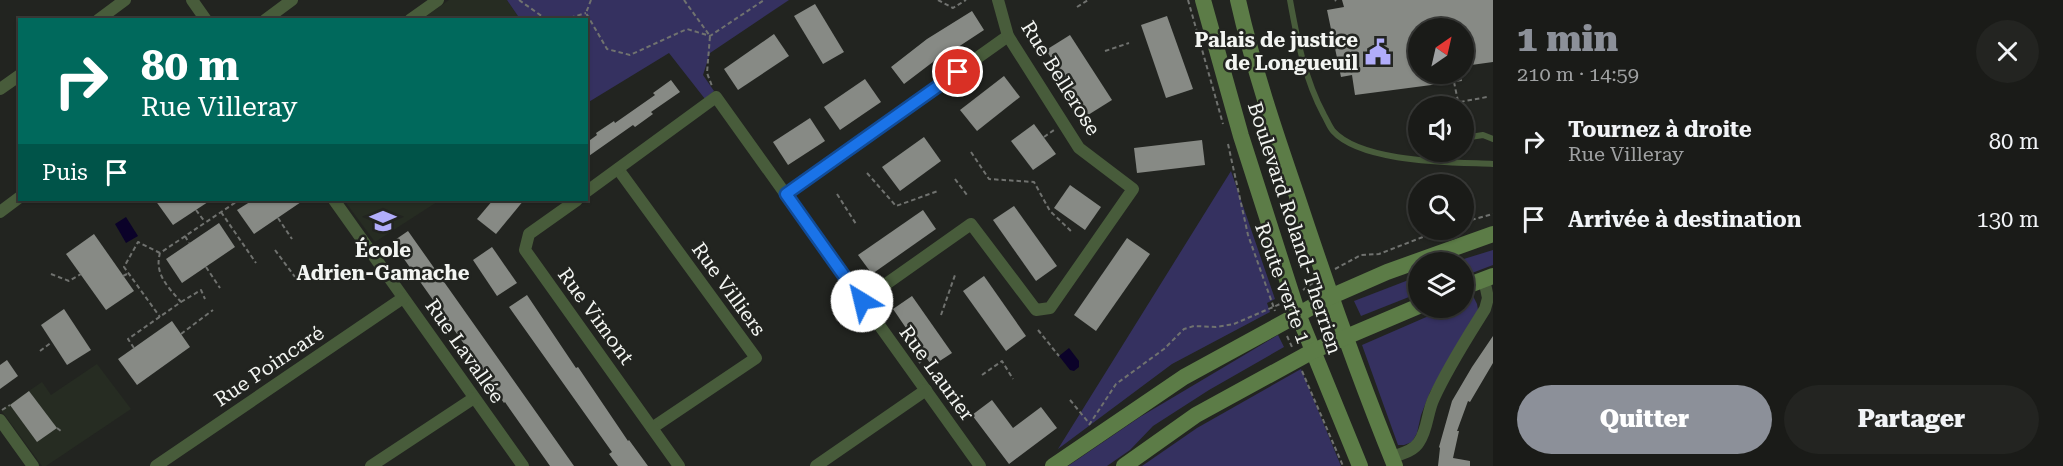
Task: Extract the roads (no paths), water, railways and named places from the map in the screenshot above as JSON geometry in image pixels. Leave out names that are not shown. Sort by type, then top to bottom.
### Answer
[{"type":"main road","name":"Boulevard Roland-Therrien","points":[[1203,0],[1240,136],[1298,314],[1360,466]]},
{"type":"main road","name":"Boulevard Roland-Therrien","points":[[1238,0],[1272,122],[1330,297],[1393,462]]},
{"type":"main road","points":[[1053,466],[1184,377],[1330,297],[1387,272],[1493,234]]},
{"type":"main road","points":[[1474,283],[1488,277]]},
{"type":"main road","points":[[1124,466],[1196,415],[1313,351],[1408,310]]},
{"type":"street","points":[[101,18],[125,0]]},
{"type":"street","points":[[192,0],[205,18]]},
{"type":"street","points":[[268,18],[292,0]]},
{"type":"street","points":[[413,18],[438,0]]},
{"type":"street","name":"Rue Bellerose","points":[[862,301],[971,224],[1036,310],[1050,308],[1132,189],[1079,148],[1008,36],[998,0]]},
{"type":"street","points":[[786,194],[1008,36]]},
{"type":"street","points":[[0,89],[18,76]]},
{"type":"street","name":"Rue Laurier","points":[[618,169],[716,97],[980,466]]},
{"type":"street","points":[[588,191],[618,169]]},
{"type":"street","name":"Rue Villiers","points":[[618,169],[756,358],[651,428]]},
{"type":"street","points":[[0,212],[18,198]]},
{"type":"street","name":"Rue Lavallée","points":[[335,201],[522,466]]},
{"type":"street","name":"Rue Vimont","points":[[576,201],[530,234],[525,250],[679,466]]},
{"type":"street","name":"Boulevard Roland-Therrien","points":[[1393,462],[1419,443],[1430,405],[1485,309],[1488,298],[1488,277]]},
{"type":"street","name":"Rue Poincaré","points":[[156,466],[404,298]]},
{"type":"street","points":[[816,466],[926,390]]},
{"type":"street","points":[[371,466],[474,398]]},
{"type":"street","points":[[0,420],[33,466]]},
{"type":"lane","points":[[1290,0],[1314,96],[1333,131],[1351,144],[1369,152],[1408,157]]},
{"type":"lane","points":[[1474,136],[1483,135],[1493,139]]},
{"type":"lane","points":[[1461,162],[1493,164]]},
{"type":"place","name":"Palais de justice de Longueuil","points":[[1378,52]]},
{"type":"place","name":"École Adrien-Gamache","points":[[383,221]]}]
